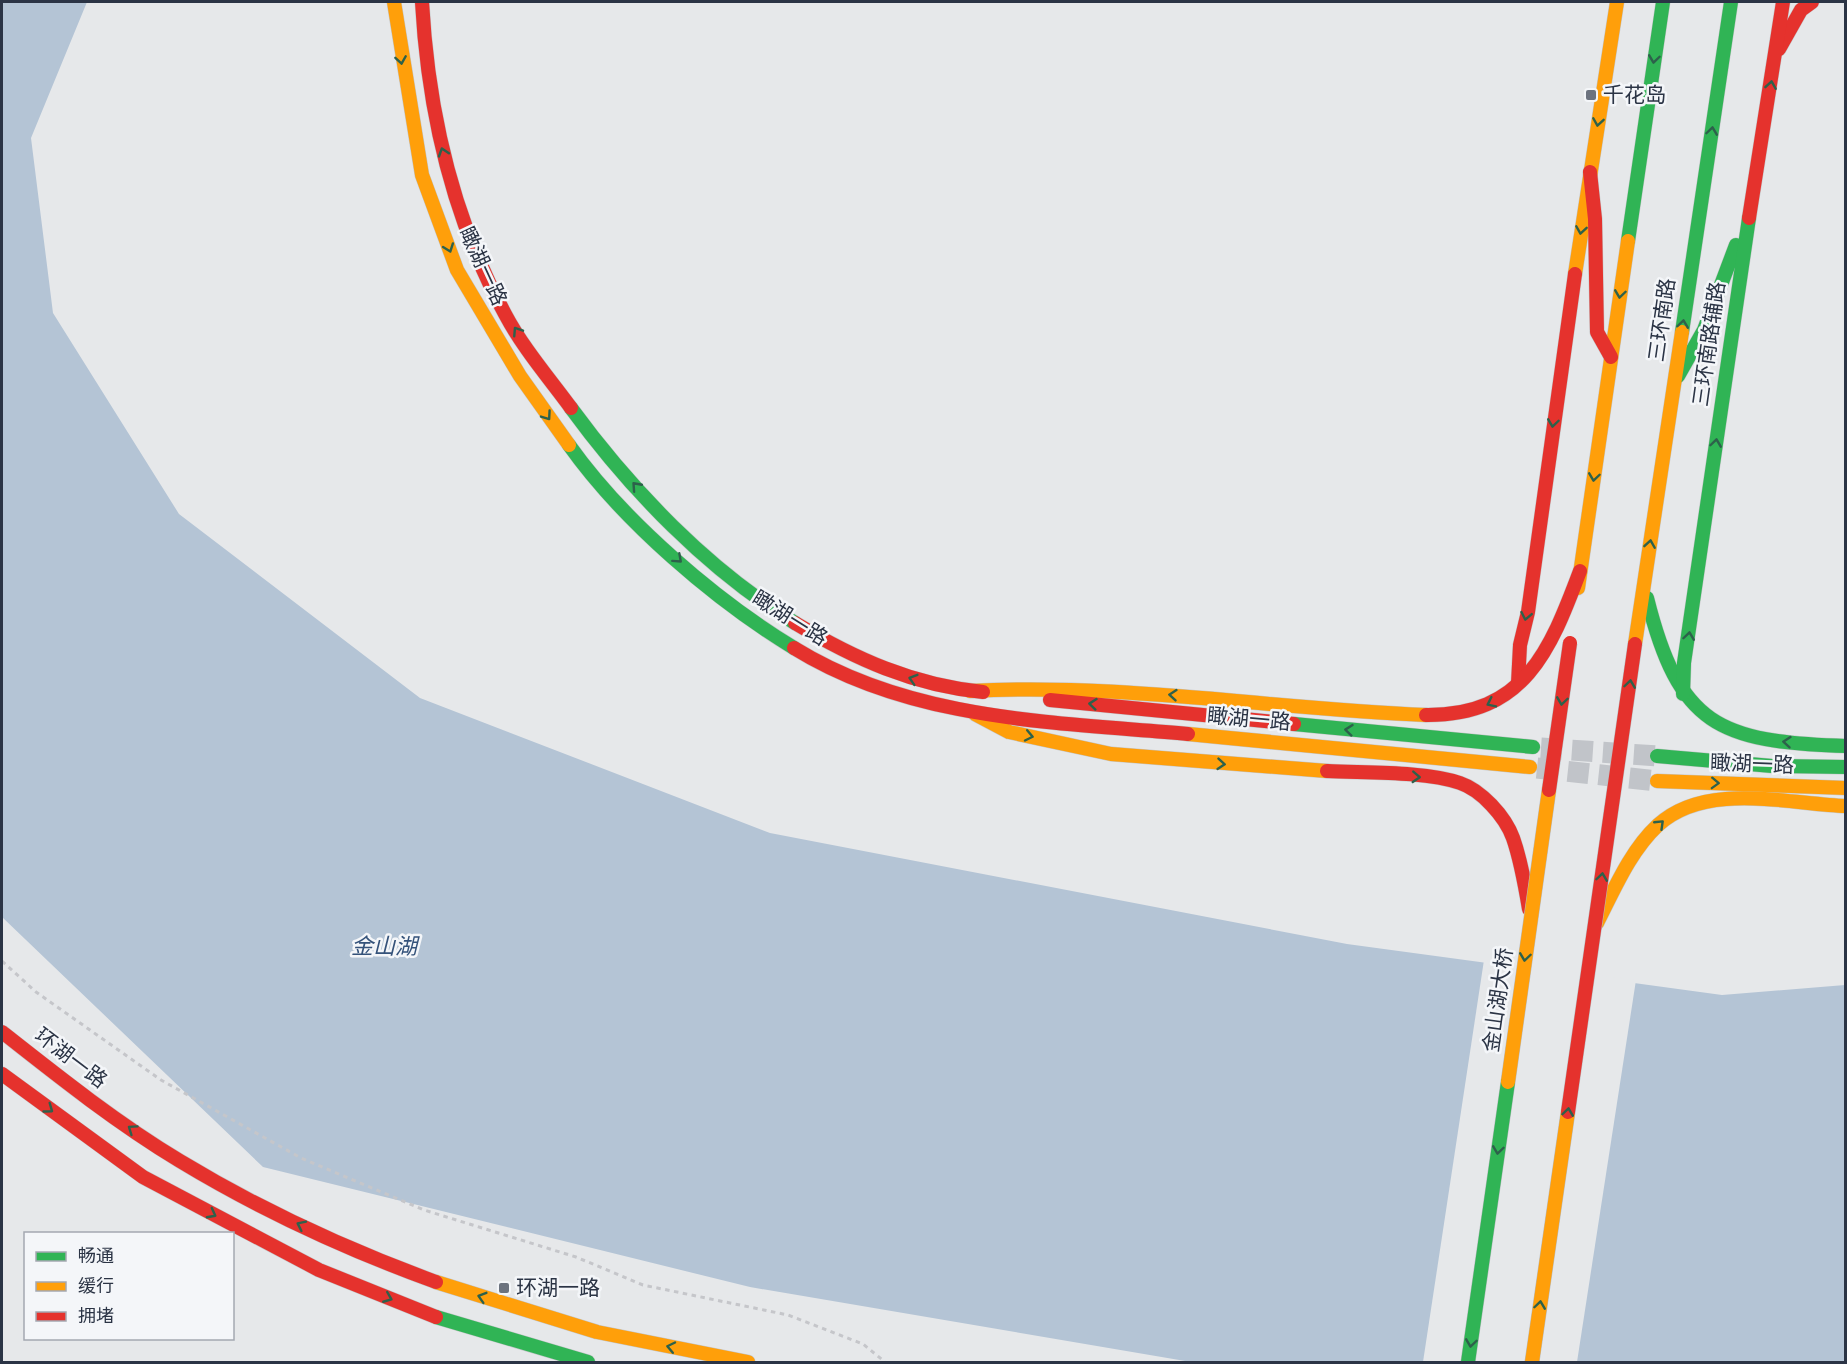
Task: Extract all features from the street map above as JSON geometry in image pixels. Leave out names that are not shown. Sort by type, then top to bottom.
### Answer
[{"type":"main road","name":"瞰湖一路","points":[[394,2],[401,58],[422,175],[457,270],[520,376],[593,479],[633,519],[712,590],[753,623],[808,657],[865,683],[928,704],[975,714],[1530,767]]},
{"type":"main road","name":"瞰湖一路","points":[[422,2],[423,47],[440,142],[466,225],[502,308],[563,399],[648,500],[726,572],[778,611],[832,645],[881,669],[938,686],[1533,747]]},
{"type":"main road","points":[[970,691],[1021,688],[1148,692],[1342,711],[1437,715],[1473,711],[1496,702],[1518,683],[1546,649],[1580,571],[1663,2]]},
{"type":"main road","name":"三环南路","points":[[1595,926],[1731,2]]},
{"type":"main road","name":"三环南路辅路","points":[[1683,694],[1684,663],[1783,2]]},
{"type":"main road","points":[[1774,61],[1788,30],[1801,10],[1812,2]]},
{"type":"main road","points":[[1518,683],[1520,645],[1528,612],[1615,4]]},
{"type":"main road","points":[[1590,172],[1595,219],[1597,332],[1611,357]]},
{"type":"main road","points":[[1674,382],[1704,330],[1731,252],[1748,226]]},
{"type":"main road","name":"金山湖大桥","points":[[1468,1362],[1580,571]]},
{"type":"main road","points":[[1644,582],[1652,623],[1664,661],[1683,694],[1705,717],[1734,734],[1769,741],[1845,746]]},
{"type":"main road","points":[[975,714],[1009,732],[1112,754],[1232,765],[1425,777],[1460,783],[1485,798],[1512,835],[1523,872],[1530,920]]},
{"type":"main road","name":"瞰湖一路","points":[[1658,756],[1772,766],[1845,767]]},
{"type":"main road","name":"瞰湖一路","points":[[1657,781],[1845,788]]},
{"type":"main road","points":[[1532,1362],[1595,926],[1629,862],[1658,824],[1675,811],[1699,803],[1729,800],[1845,806]]},
{"type":"main road","name":"环湖一路","points":[[2,1032],[65,1082],[160,1149],[241,1196],[332,1239],[459,1290],[598,1332],[748,1362]]},
{"type":"main road","points":[[2,1074],[143,1177],[319,1269],[438,1318],[588,1362]]},
{"type":"path","points":[[2,961],[36,992],[161,1080],[301,1158],[424,1210],[576,1257],[643,1285],[788,1315],[863,1344],[885,1362]]},
{"type":"water","name":"金山湖","points":[[2,2],[87,2],[31,138],[53,313],[179,514],[420,698],[770,833],[1347,944],[1722,995],[1845,985],[1845,1362],[1191,1362],[750,1287],[263,1167],[2,917]]},
{"type":"pier","points":[[1484,960],[1636,980],[1577,1362],[1423,1362]]},
{"type":"tunnel","points":[[1541,748],[1657,756]]},
{"type":"tunnel","points":[[1537,768],[1657,781]]},
{"type":"traffic: fast","points":[[1628,241],[1663,2]]},
{"type":"traffic: fast","points":[[1682,332],[1731,2]]},
{"type":"traffic: fast","points":[[1683,694],[1684,663],[1749,218]]},
{"type":"traffic: fast","points":[[1678,376],[1704,330],[1736,245]]},
{"type":"traffic: fast","points":[[571,408],[619,469],[673,526],[732,579],[795,623]]},
{"type":"traffic: fast","points":[[569,445],[616,502],[672,557],[733,607],[794,648]]},
{"type":"traffic: fast","points":[[1647,598],[1660,641],[1674,675],[1691,700],[1711,719],[1736,731],[1766,739],[1802,744],[1846,746]]},
{"type":"traffic: fast","points":[[1294,724],[1533,747]]},
{"type":"traffic: fast","points":[[1657,756],[1772,766],[1846,767]]},
{"type":"traffic: fast","points":[[1468,1362],[1508,1082]]},
{"type":"traffic: fast","points":[[436,1317],[588,1362]]},
{"type":"traffic: slow","points":[[394,2],[422,175],[457,270],[520,376],[569,445]]},
{"type":"traffic: slow","points":[[1575,274],[1617,2]]},
{"type":"traffic: slow","points":[[1578,588],[1628,241]]},
{"type":"traffic: slow","points":[[1635,644],[1682,332]]},
{"type":"traffic: slow","points":[[970,691],[1027,689],[1141,693],[1426,715]]},
{"type":"traffic: slow","points":[[975,714],[1009,732],[1111,754],[1327,771]]},
{"type":"traffic: slow","points":[[1188,734],[1530,767]]},
{"type":"traffic: slow","points":[[1657,781],[1846,788]]},
{"type":"traffic: slow","points":[[1508,1082],[1549,790]]},
{"type":"traffic: slow","points":[[1597,923],[1623,871],[1639,847],[1658,825],[1677,811],[1699,803],[1748,798],[1846,806]]},
{"type":"traffic: slow","points":[[1532,1362],[1568,1112]]},
{"type":"traffic: slow","points":[[436,1282],[597,1332],[748,1362]]},
{"type":"traffic: jam","points":[[422,2],[430,83],[446,163],[457,202],[487,278],[512,327],[571,408]]},
{"type":"traffic: jam","points":[[1749,218],[1783,2]]},
{"type":"traffic: jam","points":[[1779,49],[1801,10],[1812,2]]},
{"type":"traffic: jam","points":[[1590,172],[1595,219],[1597,332],[1611,357]]},
{"type":"traffic: jam","points":[[1518,683],[1520,645],[1528,612],[1575,274]]},
{"type":"traffic: jam","points":[[1426,715],[1460,712],[1487,704],[1510,691],[1544,652],[1580,571]]},
{"type":"traffic: jam","points":[[795,623],[862,659],[909,677],[957,689],[983,692]]},
{"type":"traffic: jam","points":[[1549,790],[1570,643]]},
{"type":"traffic: jam","points":[[1568,1112],[1635,644]]},
{"type":"traffic: jam","points":[[794,648],[839,672],[886,691],[935,704],[1036,721],[1188,734]]},
{"type":"traffic: jam","points":[[1050,700],[1294,724]]},
{"type":"traffic: jam","points":[[1327,771],[1430,776],[1460,783],[1476,791],[1498,813],[1513,838],[1521,864],[1529,909]]},
{"type":"traffic: jam","points":[[2,1032],[111,1115],[211,1179],[305,1228],[436,1282]]},
{"type":"traffic: jam","points":[[2,1074],[143,1177],[319,1270],[436,1317]]},
{"type":"place","name":"千花岛","points":[[1591,95]]},
{"type":"place","name":"环湖一路","points":[[504,1288]]}]
